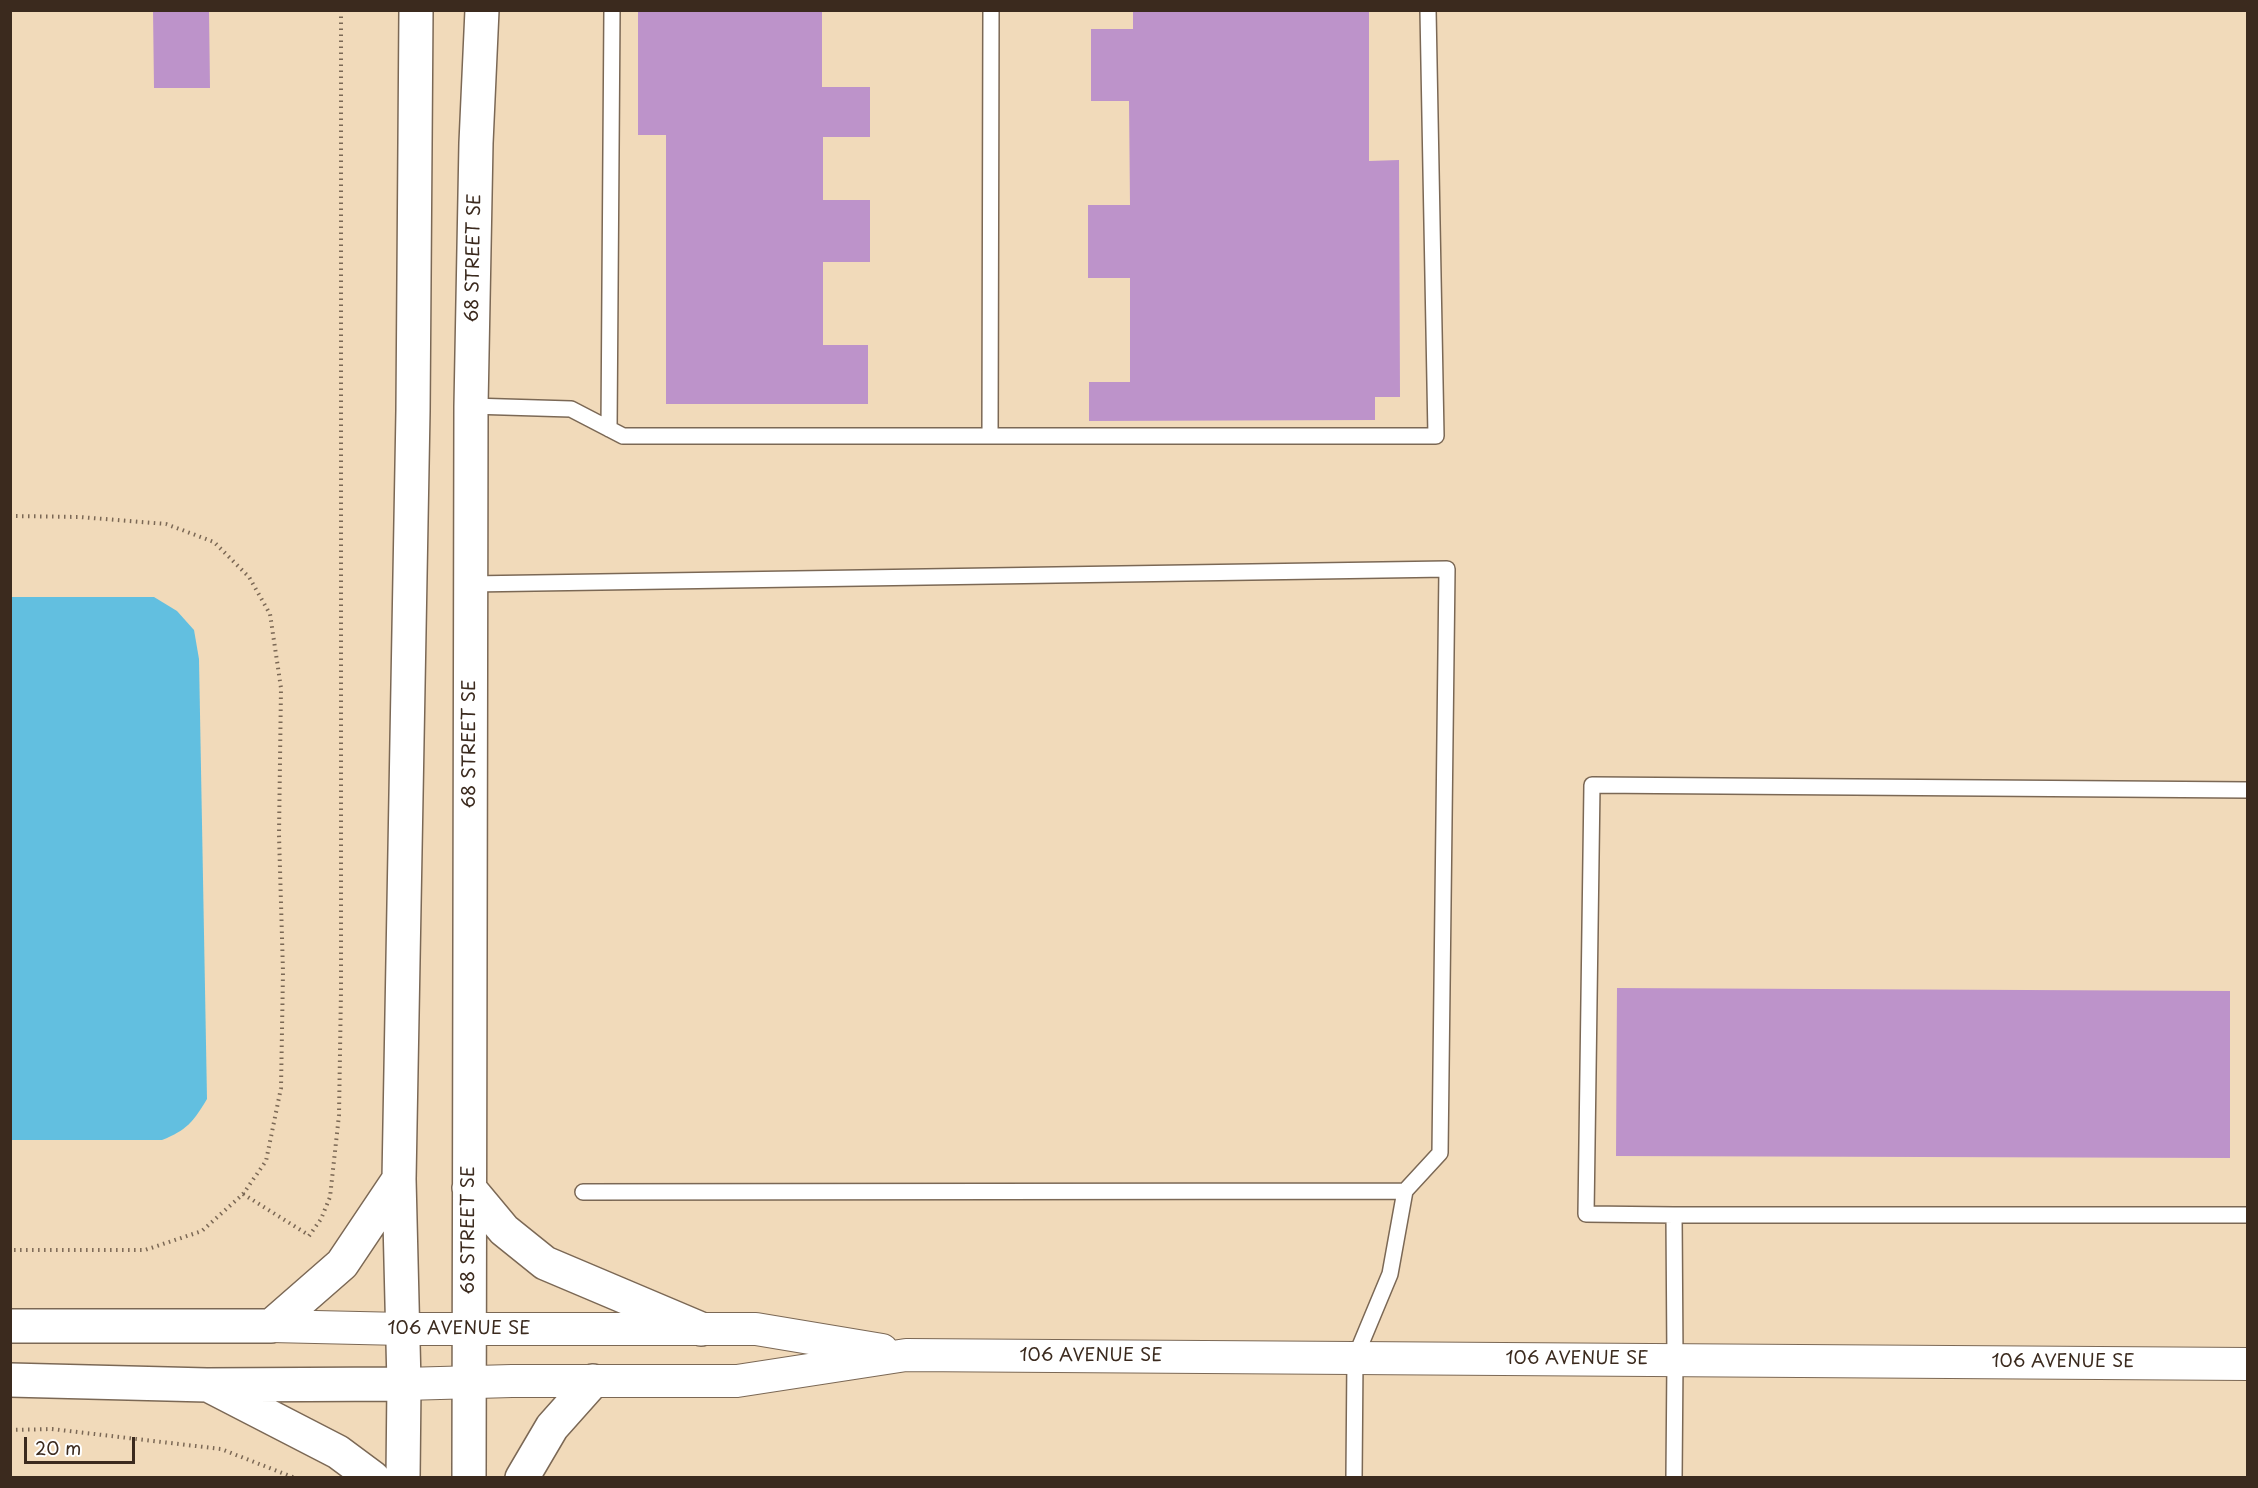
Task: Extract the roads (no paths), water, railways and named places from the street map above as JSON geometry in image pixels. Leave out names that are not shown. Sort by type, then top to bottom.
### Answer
[{"type":"street","points":[[403,1478],[404,1384],[399,1179],[413,411],[416,10]]},
{"type":"street","name":"68 STREET SE","points":[[469,1478],[471,406],[476,143],[483,10]]},
{"type":"street","points":[[271,1326],[342,1264],[399,1179]]},
{"type":"street","points":[[469,1188],[504,1230],[545,1263],[701,1329]]},
{"type":"street","name":"106 AVENUE SE","points":[[10,1326],[756,1329],[906,1355]]},
{"type":"street","name":"106 AVENUE SE","points":[[10,1380],[207,1385],[593,1380],[737,1381],[906,1355],[2247,1364]]},
{"type":"street","points":[[522,1478],[552,1427],[593,1380]]},
{"type":"street","points":[[207,1385],[338,1452],[374,1478]]},
{"type":"lane","points":[[609,429],[612,10]]},
{"type":"lane","points":[[990,436],[991,10]]},
{"type":"lane","points":[[471,406],[572,409],[623,436],[1436,436],[1428,10]]},
{"type":"lane","points":[[470,584],[1447,569],[1440,1153],[1406,1191],[1390,1274],[1355,1358],[1354,1478]]},
{"type":"lane","points":[[2247,790],[1592,785],[1586,1214],[2247,1215]]},
{"type":"lane","points":[[583,1192],[1406,1191]]},
{"type":"lane","points":[[1674,1215],[1674,1478]]},
{"type":"water","points":[[11,597],[154,597],[177,611],[194,630],[199,659],[207,1099],[189,1124],[178,1133],[162,1140],[11,1140]]}]
